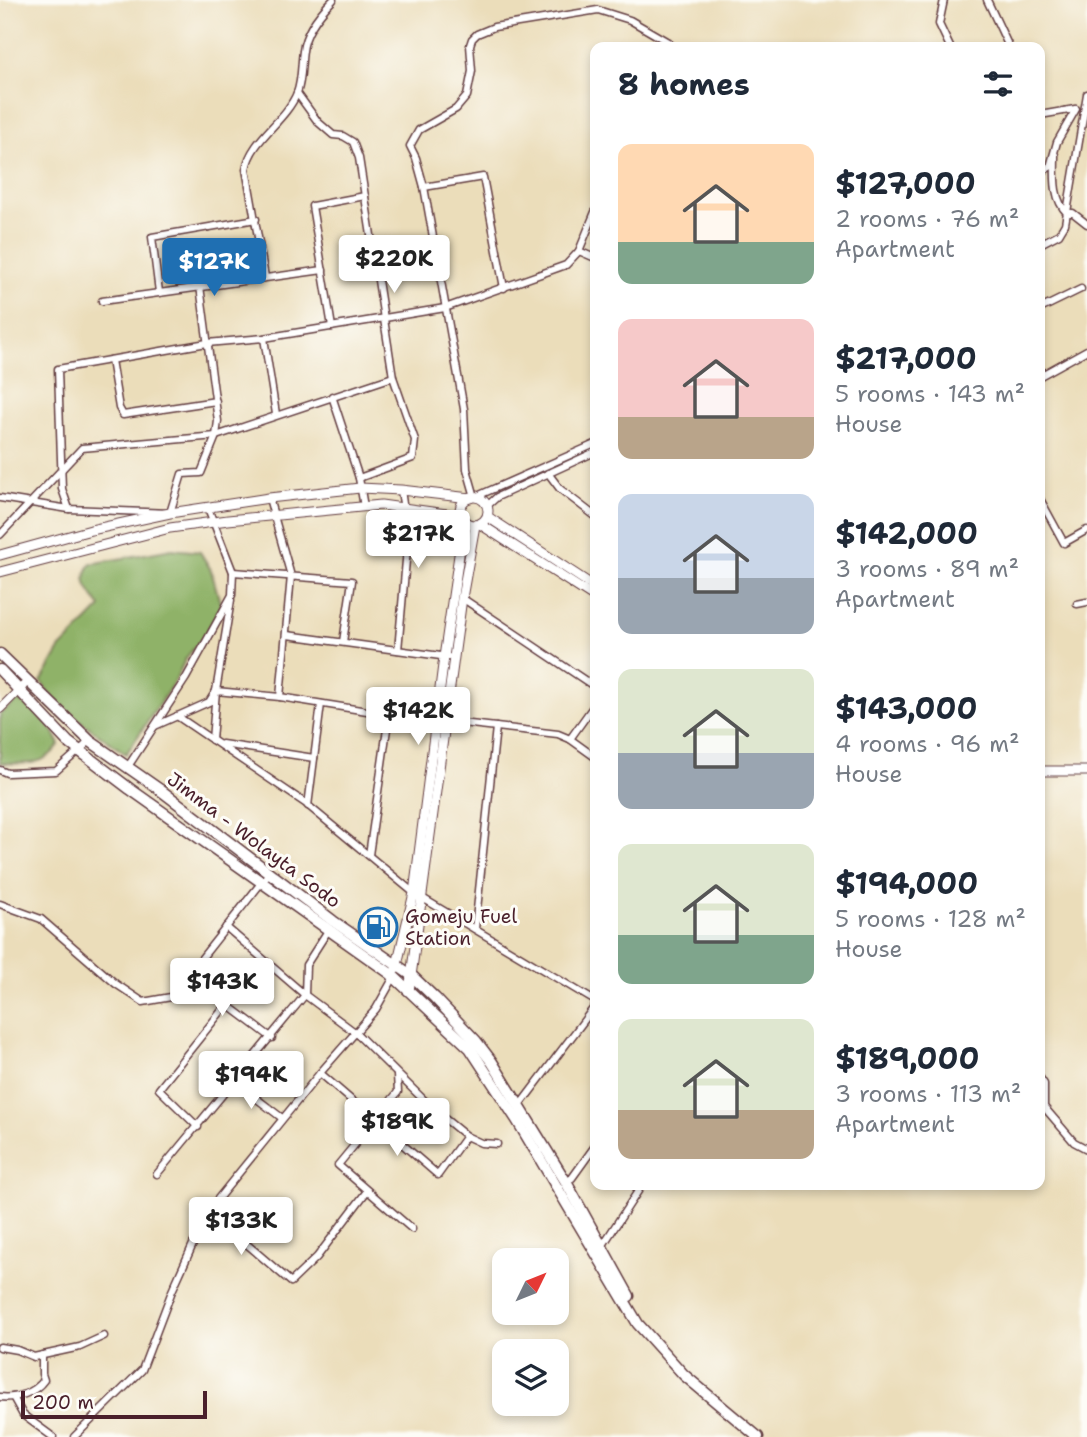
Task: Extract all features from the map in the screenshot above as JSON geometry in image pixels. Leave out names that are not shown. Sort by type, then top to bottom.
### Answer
[{"type":"highway","name":"Jimma - Wolayta Sodo","points":[[0,654],[90,741],[265,878]]},
{"type":"highway","name":"Jimma - Wolayta Sodo","points":[[0,670],[79,750],[396,972],[409,991],[470,1048],[599,1251]]},
{"type":"highway","name":"Jimma - Wolayta Sodo","points":[[396,972],[411,975],[476,1041],[520,1105],[566,1182],[638,1324],[655,1345],[714,1403],[758,1437]]},
{"type":"main road","points":[[0,555],[91,530],[170,513],[360,488],[401,490],[480,498],[487,506],[488,517],[590,590]]},
{"type":"main road","points":[[441,721],[444,657],[463,519],[461,505],[472,497]]},
{"type":"main road","points":[[0,572],[170,528],[381,505],[463,519],[552,565]]},
{"type":"main road","points":[[409,991],[441,721],[477,525],[488,517]]},
{"type":"main road","points":[[1045,771],[1087,771]]},
{"type":"main road","points":[[396,972],[419,895]]},
{"type":"street","points":[[265,277],[246,169],[248,156],[297,93],[303,49],[309,32],[333,0]]},
{"type":"street","points":[[944,0],[939,24],[948,42]]},
{"type":"street","points":[[987,0],[1007,42]]},
{"type":"street","points":[[590,454],[472,497],[467,469],[464,409],[424,187],[410,146],[419,130],[456,109],[467,96],[472,71],[470,45],[477,34],[494,27],[598,10],[630,20],[668,42]]},
{"type":"street","points":[[297,93],[318,122],[333,135],[343,136],[353,142],[359,158],[393,377],[415,440],[413,458],[359,478]]},
{"type":"street","points":[[1045,241],[1059,234],[1065,224],[1087,94]]},
{"type":"street","points":[[1045,114],[1084,107]]},
{"type":"street","points":[[1067,213],[1056,194],[1055,155],[1057,142],[1076,109]]},
{"type":"street","points":[[1045,170],[1050,167],[1055,155]]},
{"type":"street","points":[[424,187],[483,177],[503,288]]},
{"type":"street","points":[[332,327],[312,206],[365,196]]},
{"type":"street","points":[[1067,213],[1073,213],[1087,224]]},
{"type":"street","points":[[159,292],[152,237],[256,219]]},
{"type":"street","points":[[69,509],[62,489],[58,369],[207,343],[264,338],[445,308],[566,265],[579,251],[590,224]]},
{"type":"street","points":[[579,251],[590,256]]},
{"type":"street","points":[[102,301],[323,270]]},
{"type":"street","points":[[0,498],[69,509],[170,513],[182,474],[201,472],[216,436],[218,422],[200,286]]},
{"type":"street","points":[[1045,307],[1081,289]]},
{"type":"street","points":[[264,338],[276,414]]},
{"type":"street","points":[[1045,373],[1087,350]]},
{"type":"street","points":[[111,360],[119,408],[124,415],[216,401]]},
{"type":"street","points":[[0,535],[82,448],[216,436],[393,377]]},
{"type":"street","points":[[332,396],[359,478],[364,507]]},
{"type":"street","points":[[487,506],[497,497],[590,447]]},
{"type":"street","points":[[547,470],[560,489],[590,512]]},
{"type":"street","points":[[398,650],[408,538],[401,490]]},
{"type":"street","points":[[269,498],[291,576],[280,697]]},
{"type":"street","points":[[208,508],[233,572],[232,595],[216,691],[215,742]]},
{"type":"street","points":[[1045,508],[1064,543],[1087,530]]},
{"type":"street","points":[[233,572],[352,581],[343,642]]},
{"type":"street","points":[[127,768],[155,726],[232,595]]},
{"type":"street","points":[[462,598],[590,684]]},
{"type":"street","points":[[1077,604],[1087,602]]},
{"type":"street","points":[[287,635],[454,657]]},
{"type":"street","points":[[0,709],[28,682]]},
{"type":"street","points":[[216,691],[280,697],[389,715],[558,734],[590,753]]},
{"type":"street","points":[[155,726],[209,702],[216,691]]},
{"type":"street","points":[[308,806],[321,704]]},
{"type":"street","points":[[570,739],[590,711]]},
{"type":"street","points":[[369,855],[389,715]]},
{"type":"street","points":[[177,716],[308,806],[419,895],[590,1001]]},
{"type":"street","points":[[475,929],[496,727]]},
{"type":"street","points":[[0,769],[8,773],[56,771],[90,741]]},
{"type":"street","points":[[215,742],[314,758]]},
{"type":"street","points":[[0,904],[41,919],[116,984],[143,1002],[170,997],[265,878]]},
{"type":"street","points":[[157,1174],[305,995],[306,965],[331,925]]},
{"type":"street","points":[[226,927],[305,995],[356,1033],[433,1110],[466,1136],[481,1143],[497,1144]]},
{"type":"street","points":[[74,1437],[142,1370],[172,1291],[208,1211],[282,1118],[376,1009],[396,972]]},
{"type":"street","points":[[188,975],[272,1038]]},
{"type":"street","points":[[198,1127],[159,1089],[227,1004]]},
{"type":"street","points":[[520,1105],[590,1011]]},
{"type":"street","points":[[320,1073],[438,1175],[466,1136]]},
{"type":"street","points":[[397,1073],[398,1092],[338,1166],[412,1228]]},
{"type":"street","points":[[235,1082],[282,1118]]},
{"type":"street","points":[[1045,1108],[1074,1142],[1087,1149]]},
{"type":"street","points":[[566,1182],[590,1153]]},
{"type":"street","points":[[599,1251],[639,1190]]},
{"type":"street","points":[[208,1211],[291,1282],[317,1257],[367,1191]]},
{"type":"street","points":[[0,1347],[34,1357],[80,1347],[104,1336]]},
{"type":"street","points":[[0,1397],[13,1397],[32,1391],[43,1382],[42,1355]]},
{"type":"street","points":[[13,1397],[23,1415],[53,1437]]},
{"type":"green space","points":[[172,549],[200,552],[211,570],[221,606],[126,754],[58,705],[41,682],[60,649],[101,607],[87,586],[86,575],[91,564]]},
{"type":"green space","points":[[18,700],[43,719],[59,745],[40,761],[25,764],[0,763],[0,714]]},
{"type":"place","name":"Gomeju Fuel Station","points":[[378,927]]}]
